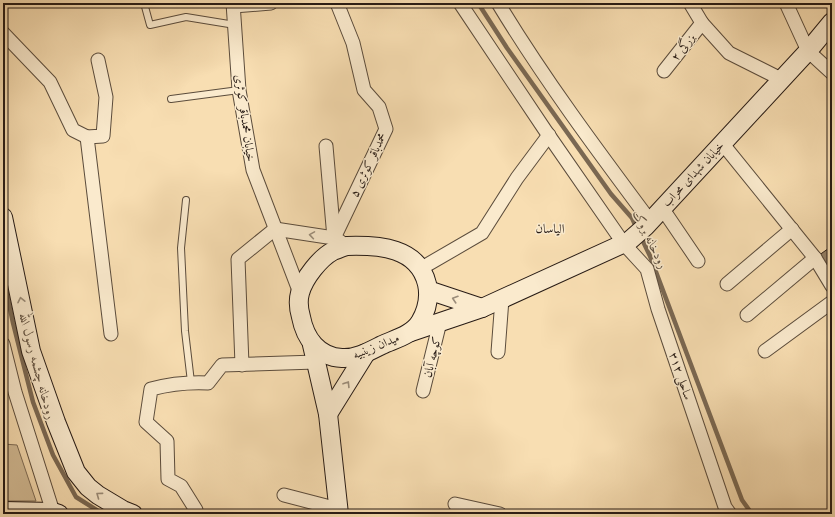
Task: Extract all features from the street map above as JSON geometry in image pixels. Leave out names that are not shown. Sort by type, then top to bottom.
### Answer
[{"type":"street","points":[[233,5],[271,3]]},
{"type":"street","name":"محمدباقر کوثری ۵","points":[[337,3],[353,43],[364,90],[379,107],[386,129],[341,242]]},
{"type":"street","name":"ساحلی ۳۱۲","points":[[460,3],[549,135],[647,270],[658,309],[725,508],[730,514]]},
{"type":"street","points":[[498,3],[521,41],[648,224]]},
{"type":"street","points":[[690,3],[702,23],[729,53],[781,80]]},
{"type":"street","points":[[786,3],[808,51],[832,73]]},
{"type":"street","name":"خیابان محمدباقر کوثری","points":[[233,5],[239,90],[253,170],[300,293]]},
{"type":"street","name":"خیابان شهدای محراب","points":[[411,332],[482,308],[627,242],[648,224],[808,51],[832,22]]},
{"type":"street","name":"بزرگی ۲","points":[[664,71],[702,23]]},
{"type":"street","points":[[3,33],[50,82],[73,130],[87,137],[103,136],[106,97],[98,60]]},
{"type":"street","points":[[420,268],[482,232],[517,178],[549,135]]},
{"type":"street","points":[[87,137],[111,334]]},
{"type":"street","points":[[722,143],[815,258],[832,286]]},
{"type":"street","points":[[242,365],[238,259],[275,229],[341,242],[326,146]]},
{"type":"street","points":[[662,208],[698,261]]},
{"type":"street","points":[[3,217],[31,351],[56,422],[76,472],[88,487],[98,495],[123,510],[133,514]]},
{"type":"street","points":[[727,284],[792,229]]},
{"type":"street","name":"میدان زینبیه","points":[[341,242],[376,246],[403,253],[414,260],[420,268],[426,279],[428,302],[425,313],[411,332],[366,353],[344,358],[335,358],[320,351],[312,345],[302,324],[300,312],[300,293],[306,280],[320,261],[334,250],[341,242]]},
{"type":"street","points":[[747,315],[815,258]]},
{"type":"street","points":[[428,290],[482,308]]},
{"type":"street","points":[[498,352],[502,299]]},
{"type":"street","points":[[766,351],[832,302]]},
{"type":"street","name":"کوچه آبان","points":[[423,391],[440,322]]},
{"type":"street","points":[[3,344],[15,392],[56,513],[3,511]]},
{"type":"street","points":[[284,494],[339,511],[328,414],[312,345]]},
{"type":"street","points":[[328,414],[366,353]]},
{"type":"street","points":[[195,514],[196,510],[181,486],[168,479],[167,441],[146,422],[150,389],[167,384],[191,382],[208,383],[222,366],[316,362]]},
{"type":"street","points":[[455,504],[500,514]]},
{"type":"lane","points":[[144,3],[150,25],[186,17],[235,25]]},
{"type":"lane","points":[[171,99],[239,90]]},
{"type":"lane","points":[[186,200],[180,248],[185,331],[191,382]]},
{"type":"shaded area","points":[[3,444],[17,445],[36,501],[3,501]]},
{"type":"building","points":[[832,246],[832,279],[815,258]]},
{"type":"waterway","name":"رودخانه بروک","points":[[478,3],[507,48],[611,194],[632,218],[637,229]]},
{"type":"waterway","name":"رودخانه بروک","points":[[640,235],[650,256],[742,500],[752,514]]},
{"type":"waterway","name":"رودخانه چشمه رسول الله","points":[[3,275],[13,323],[33,402],[53,455],[76,497],[103,514]]},
{"type":"district","name":"الیاسان","points":[[550,228]]}]
